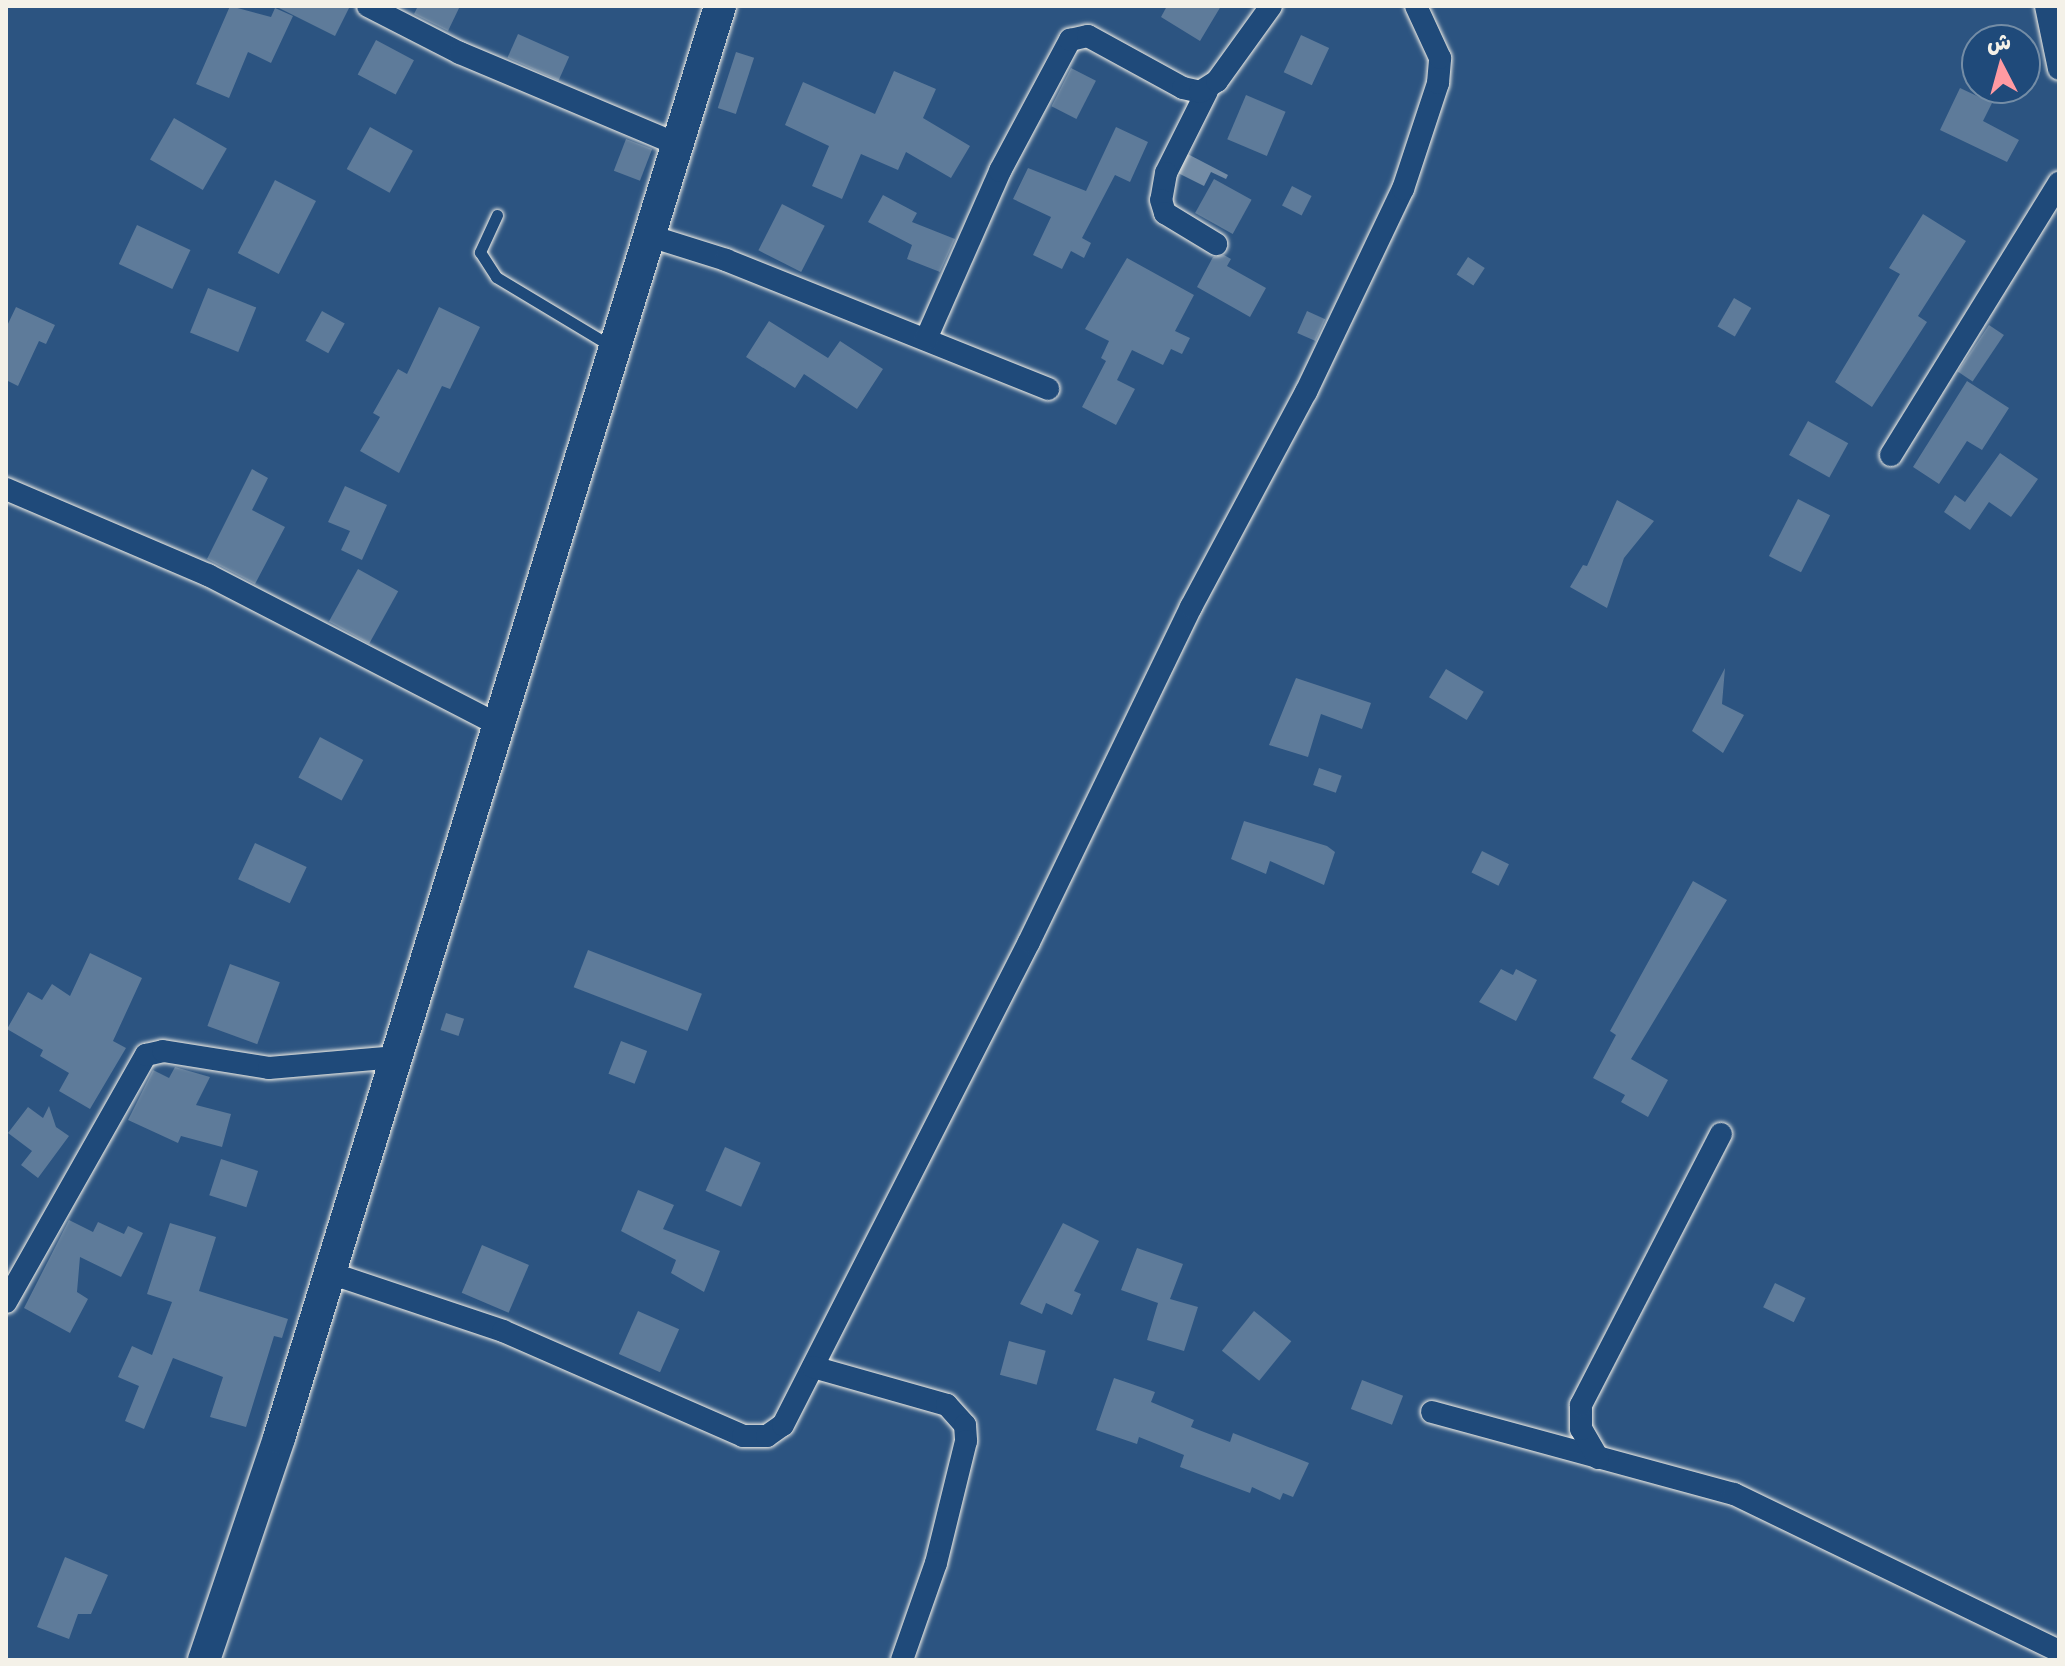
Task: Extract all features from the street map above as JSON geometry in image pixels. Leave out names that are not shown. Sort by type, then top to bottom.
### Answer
[{"type":"street","points":[[368,6],[460,53],[679,145]]},
{"type":"street","points":[[204,1660],[330,1273],[612,347],[679,145],[720,6]]},
{"type":"street","points":[[1216,244],[1165,213],[1161,200],[1166,173],[1207,91],[1271,6]]},
{"type":"street","points":[[330,1273],[503,1331],[743,1436],[767,1436],[783,1425],[1403,189],[1438,83],[1440,58],[1416,6]]},
{"type":"street","points":[[2046,6],[2059,69]]},
{"type":"street","points":[[926,339],[1000,171],[1070,40],[1088,36],[1183,88],[1207,91]]},
{"type":"street","points":[[1891,455],[2059,183]]},
{"type":"street","points":[[650,236],[726,260],[1048,389]]},
{"type":"street","points":[[6,489],[208,575],[499,725]]},
{"type":"street","points":[[6,1302],[146,1055],[163,1051],[269,1068],[397,1057]]},
{"type":"street","points":[[1598,1458],[1581,1429],[1581,1405],[1721,1134]]},
{"type":"street","points":[[813,1367],[947,1405],[965,1425],[966,1441],[936,1563],[902,1660]]},
{"type":"street","points":[[1432,1412],[1598,1458],[1688,1478],[1775,1511],[2059,1651]]},
{"type":"lane","points":[[497,215],[480,252],[496,277],[612,347]]},
{"type":"water","points":[[1180,150],[1228,175],[1226,179],[1211,172],[1204,186],[1170,169]]},
{"type":"building","points":[[230,6],[271,17],[275,8],[293,16],[271,63],[248,52],[229,98],[196,84]]},
{"type":"building","points":[[275,6],[350,6],[335,36]]},
{"type":"building","points":[[418,6],[460,6],[448,31],[414,14]]},
{"type":"building","points":[[1167,6],[1221,6],[1200,41],[1161,17]]},
{"type":"building","points":[[518,34],[569,57],[559,81],[507,58]]},
{"type":"building","points":[[1301,35],[1329,48],[1312,85],[1284,72]]},
{"type":"building","points":[[376,40],[414,60],[396,95],[358,74]]},
{"type":"building","points":[[736,52],[754,58],[736,114],[718,108]]},
{"type":"building","points":[[1071,68],[1096,81],[1076,119],[1051,106]]},
{"type":"building","points":[[894,71],[936,89],[923,118],[970,146],[951,178],[906,152],[898,170],[861,154],[842,199],[812,186],[829,146],[785,125],[803,82],[875,114]]},
{"type":"building","points":[[1960,88],[1961,104],[1992,104],[1983,121],[2019,140],[2007,162],[1940,130]]},
{"type":"building","points":[[1246,95],[1286,112],[1267,156],[1227,139]]},
{"type":"building","points":[[174,118],[227,148],[203,190],[150,160]]},
{"type":"building","points":[[370,127],[413,151],[390,193],[347,169]]},
{"type":"building","points":[[1116,127],[1148,142],[1130,182],[1115,175],[1082,238],[1091,243],[1084,258],[1071,251],[1062,269],[1033,255],[1051,217],[1013,199],[1028,168],[1086,191]]},
{"type":"building","points":[[626,139],[652,149],[640,181],[614,171]]},
{"type":"building","points":[[1214,179],[1252,200],[1233,234],[1195,213]]},
{"type":"building","points":[[275,180],[316,201],[279,274],[238,253]]},
{"type":"building","points":[[1292,186],[1312,196],[1302,216],[1282,206]]},
{"type":"building","points":[[883,195],[917,213],[912,222],[955,239],[940,272],[907,259],[912,245],[868,222]]},
{"type":"building","points":[[782,204],[825,226],[801,272],[758,250]]},
{"type":"building","points":[[1923,214],[1966,241],[1918,316],[1927,322],[1872,407],[1835,382],[1900,274],[1889,268]]},
{"type":"building","points":[[137,225],[190,250],[172,289],[119,264]]},
{"type":"building","points":[[1224,255],[1231,259],[1227,266],[1266,288],[1250,317],[1197,287],[1213,257]]},
{"type":"building","points":[[1468,257],[1485,268],[1473,286],[1457,275]]},
{"type":"building","points":[[1127,258],[1194,295],[1175,331],[1190,338],[1182,354],[1171,349],[1163,365],[1132,350],[1117,380],[1135,389],[1116,425],[1082,407],[1106,361],[1101,358],[1109,341],[1085,329]]},
{"type":"building","points":[[208,288],[256,307],[238,352],[190,333]]},
{"type":"building","points":[[1734,298],[1751,308],[1735,337],[1718,327]]},
{"type":"building","points":[[16,307],[55,325],[46,344],[39,341],[18,386],[6,380],[6,328]]},
{"type":"building","points":[[439,307],[480,327],[450,389],[442,386],[399,473],[360,451],[380,417],[373,413],[398,369],[407,374]]},
{"type":"building","points":[[322,311],[345,324],[328,353],[306,341]]},
{"type":"building","points":[[1307,311],[1325,319],[1316,341],[1297,333]]},
{"type":"building","points":[[769,321],[828,358],[840,341],[883,369],[857,409],[804,374],[795,388],[746,357]]},
{"type":"building","points":[[1989,325],[2004,335],[1973,381],[1958,371]]},
{"type":"building","points":[[1967,381],[2009,408],[1982,450],[1967,441],[1939,484],[1913,467]]},
{"type":"building","points":[[1808,421],[1848,443],[1829,477],[1789,455]]},
{"type":"building","points":[[2000,453],[2038,479],[2011,517],[1989,502],[1970,530],[1944,512],[1955,495],[1965,502]]},
{"type":"building","points":[[252,469],[268,478],[252,510],[285,527],[255,584],[207,559]]},
{"type":"building","points":[[345,486],[387,505],[362,560],[341,550],[350,531],[328,522]]},
{"type":"building","points":[[1798,499],[1830,515],[1801,572],[1769,556]]},
{"type":"building","points":[[1617,500],[1654,521],[1624,558],[1607,608],[1570,587],[1583,565],[1587,566]]},
{"type":"building","points":[[358,569],[398,591],[369,644],[329,621]]},
{"type":"building","points":[[1725,668],[1722,704],[1744,715],[1723,753],[1692,731]]},
{"type":"building","points":[[1446,669],[1484,692],[1467,720],[1429,697]]},
{"type":"building","points":[[1296,678],[1371,703],[1362,729],[1321,714],[1308,757],[1269,745]]},
{"type":"building","points":[[320,737],[363,760],[342,801],[298,778]]},
{"type":"building","points":[[1319,768],[1342,776],[1336,793],[1313,785]]},
{"type":"building","points":[[1244,821],[1327,846],[1335,852],[1324,885],[1270,861],[1266,874],[1231,859]]},
{"type":"building","points":[[255,843],[307,867],[290,903],[238,879]]},
{"type":"building","points":[[1482,851],[1509,864],[1498,886],[1471,873]]},
{"type":"building","points":[[1693,881],[1727,900],[1631,1059],[1668,1080],[1648,1117],[1621,1102],[1625,1095],[1593,1078],[1616,1035],[1610,1031]]},
{"type":"building","points":[[588,950],[702,994],[688,1031],[574,987]]},
{"type":"building","points":[[90,953],[142,978],[113,1041],[126,1048],[90,1109],[59,1091],[69,1073],[40,1056],[43,1050],[7,1029],[28,992],[42,1000],[52,984],[70,996]]},
{"type":"building","points":[[230,964],[280,982],[257,1044],[207,1026]]},
{"type":"building","points":[[1501,969],[1513,975],[1516,969],[1537,980],[1516,1021],[1479,1002]]},
{"type":"building","points":[[446,1013],[464,1019],[459,1036],[440,1030]]},
{"type":"building","points":[[621,1041],[647,1051],[635,1084],[608,1074]]},
{"type":"building","points":[[175,1067],[210,1077],[196,1105],[231,1114],[222,1147],[181,1136],[178,1143],[128,1120],[153,1070],[169,1078]]},
{"type":"building","points":[[49,1106],[56,1127],[69,1136],[38,1178],[21,1165],[32,1151],[8,1133],[28,1107],[43,1118]]},
{"type":"building","points":[[725,1147],[761,1163],[741,1207],[705,1191]]},
{"type":"building","points":[[221,1159],[258,1171],[246,1207],[209,1195]]},
{"type":"building","points":[[638,1190],[674,1205],[663,1229],[720,1251],[704,1292],[671,1273],[676,1260],[621,1231]]},
{"type":"building","points":[[69,1220],[93,1232],[98,1222],[124,1234],[128,1226],[143,1233],[121,1277],[80,1257],[77,1292],[88,1299],[70,1333],[24,1308]]},
{"type":"building","points":[[170,1223],[216,1237],[199,1291],[288,1319],[282,1338],[274,1336],[246,1427],[210,1417],[223,1377],[173,1358],[144,1429],[125,1421],[139,1386],[118,1377],[132,1346],[152,1355],[172,1302],[147,1294]]},
{"type":"building","points":[[1063,1223],[1099,1241],[1074,1291],[1081,1294],[1072,1315],[1046,1303],[1042,1314],[1020,1304]]},
{"type":"building","points":[[482,1245],[529,1265],[509,1313],[462,1293]]},
{"type":"building","points":[[1137,1248],[1183,1264],[1170,1299],[1198,1307],[1184,1351],[1147,1340],[1158,1303],[1121,1290]]},
{"type":"building","points":[[1775,1283],[1806,1298],[1794,1322],[1763,1307]]},
{"type":"building","points":[[638,1311],[679,1329],[660,1372],[619,1354]]},
{"type":"building","points":[[1254,1311],[1291,1341],[1259,1381],[1222,1351]]},
{"type":"building","points":[[1009,1341],[1046,1351],[1037,1385],[1000,1375]]},
{"type":"building","points":[[1114,1378],[1155,1392],[1151,1402],[1194,1420],[1191,1427],[1230,1442],[1233,1433],[1309,1463],[1293,1497],[1283,1493],[1280,1500],[1252,1487],[1250,1493],[1180,1467],[1184,1455],[1139,1437],[1137,1444],[1096,1430]]},
{"type":"building","points":[[1362,1380],[1403,1396],[1392,1425],[1351,1409]]},
{"type":"building","points":[[65,1557],[108,1575],[91,1614],[78,1614],[69,1639],[37,1627]]}]
